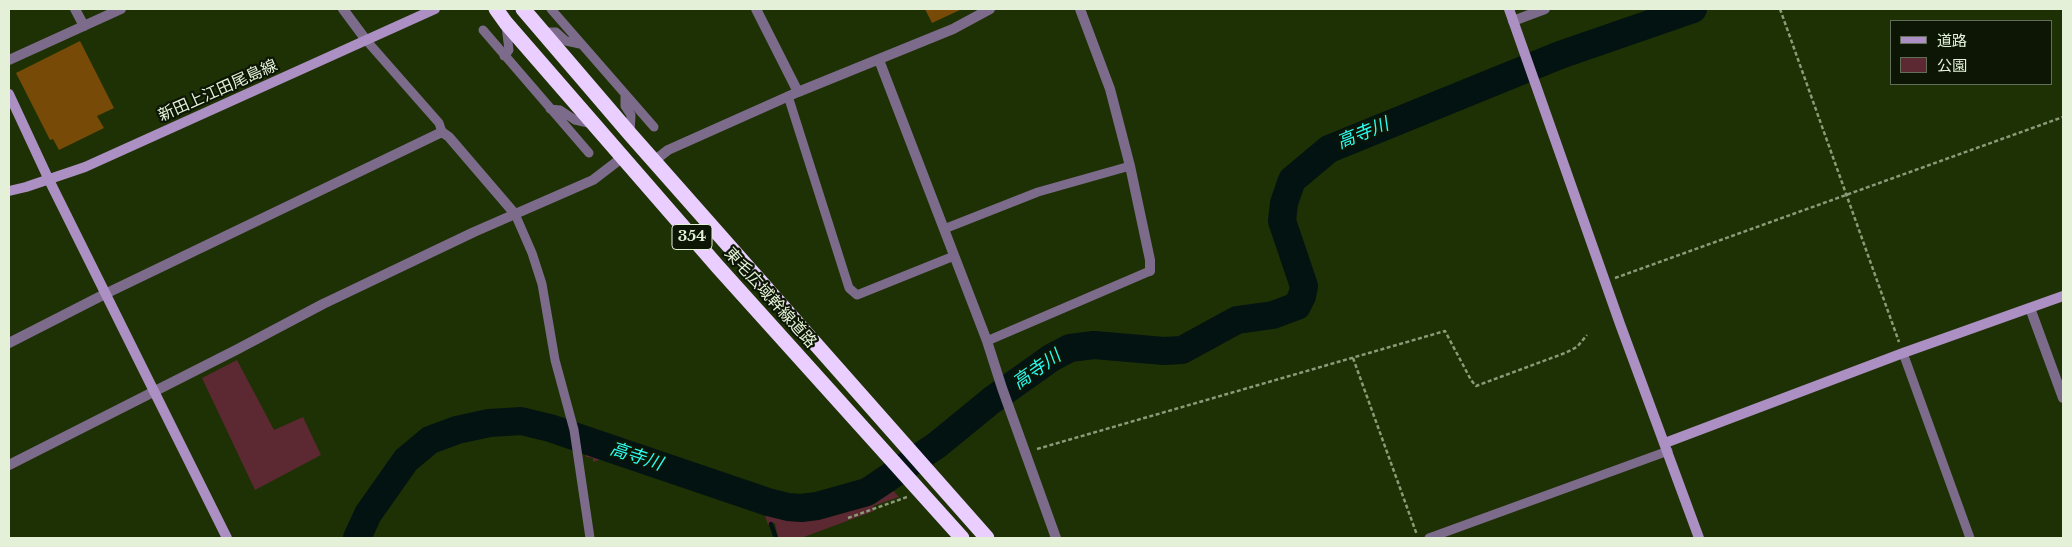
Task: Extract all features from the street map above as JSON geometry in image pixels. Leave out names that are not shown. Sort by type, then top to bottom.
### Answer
[{"type":"highway","name":"東毛広域幹線道路","points":[[496,9],[506,23],[718,267],[962,538]]},
{"type":"highway","name":"東毛広域幹線道路","points":[[523,9],[630,134],[987,538]]},
{"type":"street","points":[[76,9],[84,26]]},
{"type":"street","points":[[9,60],[121,9]]},
{"type":"street","points":[[343,9],[366,40]]},
{"type":"street","name":"新田上江田尾島線","points":[[9,191],[49,180],[85,167],[436,9]]},
{"type":"street","points":[[756,9],[798,92]]},
{"type":"street","points":[[654,161],[664,152],[788,96],[953,29],[990,9]]},
{"type":"street","points":[[1080,9],[1110,89],[1130,166],[1150,260],[1150,271]]},
{"type":"street","points":[[1508,9],[1699,538]]},
{"type":"street","points":[[1513,21],[1545,9]]},
{"type":"street","points":[[880,60],[987,341],[1056,538]]},
{"type":"street","points":[[9,94],[49,180],[227,538]]},
{"type":"street","points":[[9,343],[106,294],[442,132],[449,137],[515,214]]},
{"type":"street","points":[[9,465],[332,300],[515,214],[593,180],[623,157]]},
{"type":"street","points":[[1666,448],[1903,353],[2063,296]]},
{"type":"street","points":[[2030,308],[2063,398]]},
{"type":"lane","points":[[551,9],[654,127]]},
{"type":"lane","points":[[504,56],[509,50],[506,23]]},
{"type":"lane","points":[[482,30],[589,153]]},
{"type":"lane","points":[[542,32],[556,32],[566,41],[580,44]]},
{"type":"lane","points":[[366,40],[439,123],[442,132]]},
{"type":"lane","points":[[625,95],[625,106],[631,114],[630,134]]},
{"type":"lane","points":[[788,96],[848,288],[857,294],[954,256]]},
{"type":"lane","points":[[550,109],[560,110],[575,120],[593,124]]},
{"type":"lane","points":[[944,229],[1038,192],[1130,166]]},
{"type":"lane","points":[[515,214],[532,252],[542,284],[555,360],[574,430],[590,538]]},
{"type":"lane","points":[[987,341],[1150,271]]},
{"type":"lane","points":[[1903,353],[1970,538]]},
{"type":"lane","points":[[1429,538],[1666,448]]},
{"type":"path","points":[[1780,9],[1903,353]]},
{"type":"path","points":[[1606,282],[2063,117]]},
{"type":"path","points":[[1027,454],[1445,331],[1476,386],[1565,353],[1577,347],[1587,336]]},
{"type":"path","points":[[1353,358],[1418,538]]},
{"type":"path","points":[[848,518],[905,498],[914,484]]},
{"type":"green space","points":[[237,360],[274,430],[303,417],[321,455],[255,490],[202,378]]},
{"type":"green space","points":[[586,449],[793,514],[816,513],[841,507],[872,496],[888,485],[899,497],[873,506],[874,511],[801,538],[778,538],[775,523],[768,525],[764,512],[602,459],[593,462],[593,458],[586,457]]},
{"type":"building","points":[[925,9],[962,9],[932,23]]},
{"type":"building","points":[[80,41],[114,108],[97,116],[104,128],[59,150],[53,139],[50,140],[16,73]]},
{"type":"waterway","name":"高寺川","points":[[357,538],[368,514],[406,460],[430,440],[457,430],[489,423],[521,421],[550,428],[768,502],[788,507],[817,506],[867,492],[937,445],[992,400],[1051,358],[1070,348],[1094,345],[1164,351],[1182,350],[1237,320],[1273,315],[1297,306],[1304,286],[1282,221],[1284,203],[1292,180],[1329,149],[1560,55],[1693,9]]},
{"type":"waterway","points":[[771,524],[776,538]]}]
